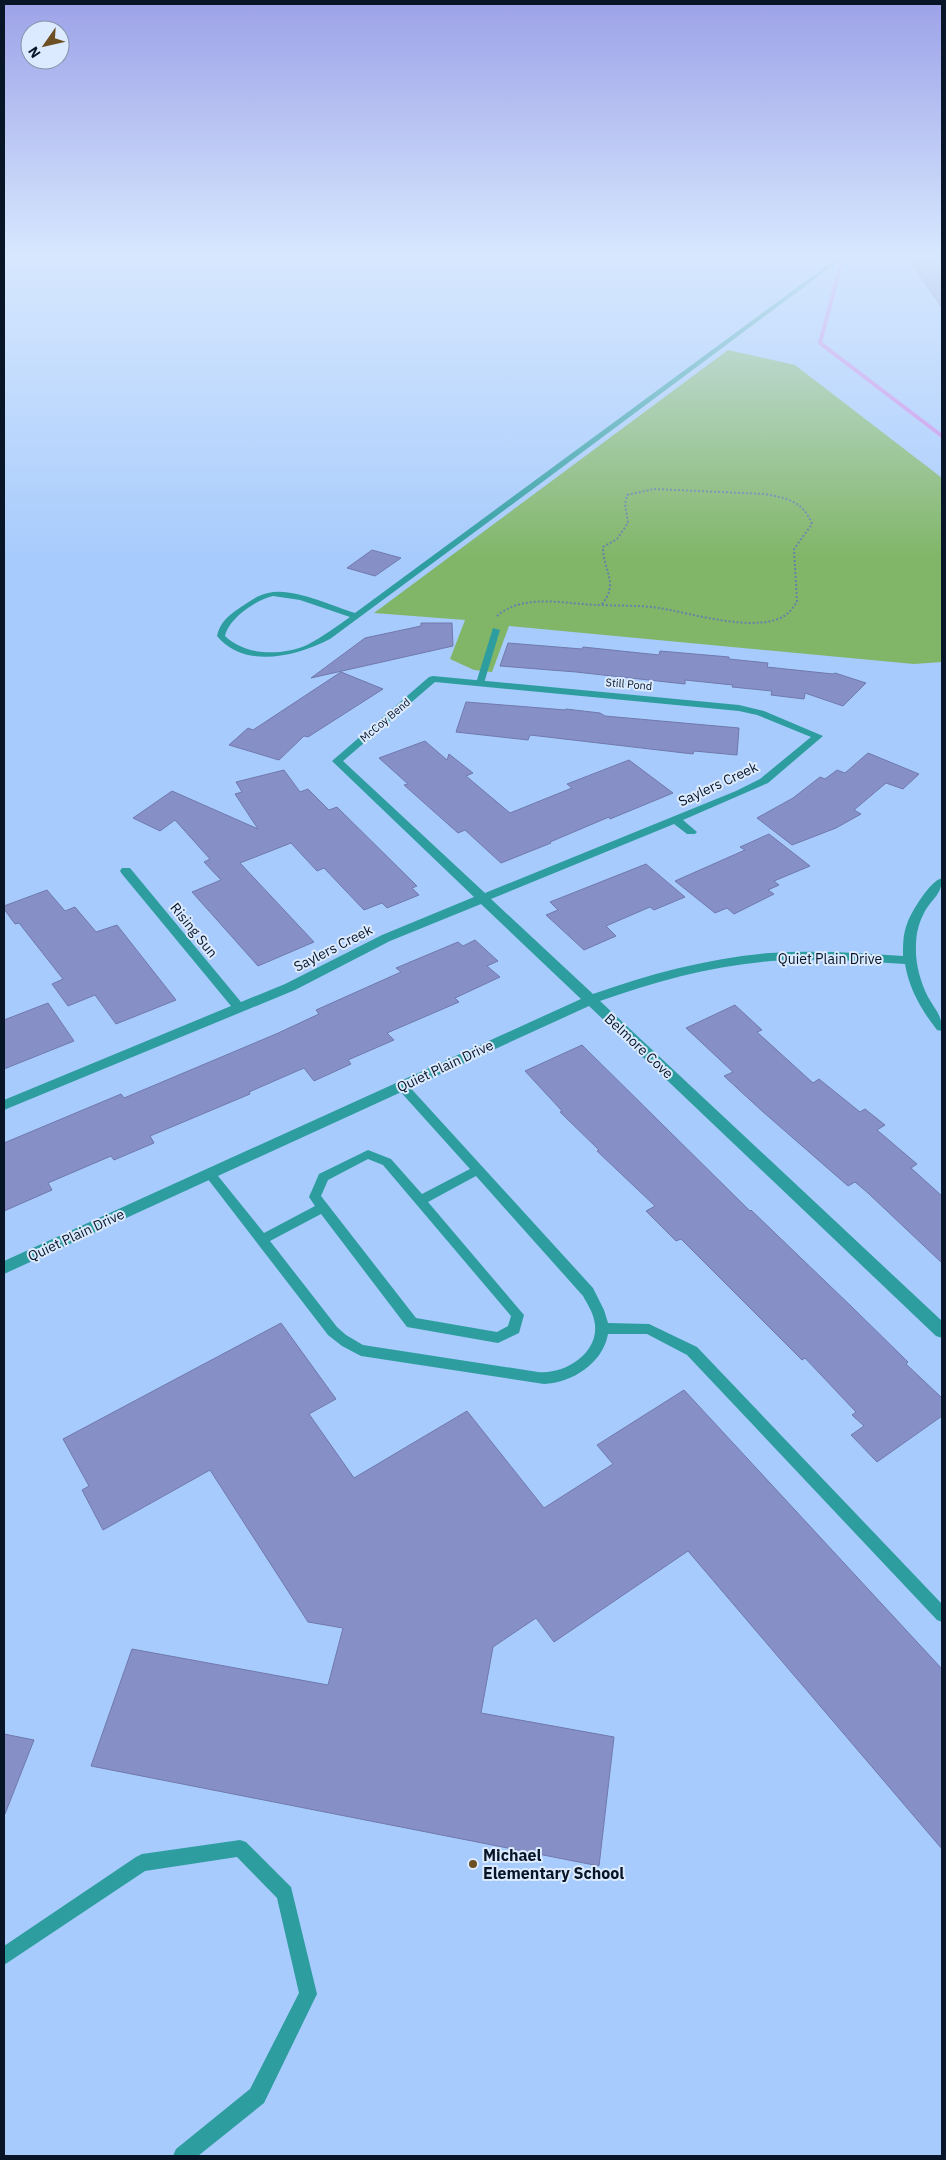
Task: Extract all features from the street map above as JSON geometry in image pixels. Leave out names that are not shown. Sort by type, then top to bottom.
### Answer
[{"type":"street","name":"Still Pond","points":[[433,679],[739,708],[760,713],[818,736]]},
{"type":"street","name":"McCoy Bend","points":[[336,761],[433,679]]},
{"type":"street","name":"Saylers Creek","points":[[4,1105],[290,987],[386,938],[676,820],[764,780],[782,768],[818,736]]},
{"type":"street","name":"Belmore Cove","points":[[336,761],[942,1331]]},
{"type":"street","name":"Saylers Creek","points":[[676,820],[690,832]]},
{"type":"street","name":"Rising Sun","points":[[126,871],[239,1008]]},
{"type":"street","points":[[942,882],[928,896],[911,929],[909,960],[917,988],[933,1017],[942,1027]]},
{"type":"street","name":"Quiet Plain Drive","points":[[4,1268],[590,1000],[631,984],[682,970],[733,962],[798,956],[909,960]]},
{"type":"lane","points":[[356,616],[301,599],[273,594],[252,603],[232,616],[222,626],[221,636],[230,645],[248,652],[269,655],[308,647],[327,637],[356,616],[542,480],[709,356]]},
{"type":"lane","points":[[480,683],[496,630]]},
{"type":"lane","points":[[210,1174],[319,1313],[333,1334],[361,1350],[548,1378],[564,1376],[579,1367],[590,1356],[598,1343],[602,1328],[598,1310],[588,1292],[402,1086]]},
{"type":"lane","points":[[368,1154],[387,1162],[518,1314],[514,1329],[498,1338],[412,1323],[323,1207],[315,1197],[323,1177],[368,1154]]},
{"type":"lane","points":[[420,1200],[478,1170]]},
{"type":"lane","points":[[262,1240],[323,1207]]},
{"type":"lane","points":[[602,1328],[649,1329],[692,1351],[942,1615]]},
{"type":"lane","points":[[4,1956],[142,1864],[240,1848],[285,1893],[308,1994],[257,2096],[184,2156]]},
{"type":"path","points":[[496,630],[492,625],[495,617],[500,612],[517,605],[543,602],[601,606],[657,608],[735,622],[758,622],[779,617],[795,608],[798,602],[794,549],[796,543],[812,524],[811,517],[806,510],[788,499],[761,493],[698,492],[656,488],[636,491],[627,495],[626,498],[628,523],[624,531],[617,539],[603,547],[602,552],[612,585],[611,593],[601,606]]},
{"type":"green space","points":[[720,356],[754,356],[795,365],[942,478],[942,662],[914,664],[509,626],[492,672],[474,670],[450,659],[465,620],[374,613]]},
{"type":"building","points":[[372,550],[401,558],[375,576],[347,568]]},
{"type":"building","points":[[421,623],[452,623],[453,646],[311,678],[365,638],[421,626]]},
{"type":"building","points":[[508,643],[582,649],[583,647],[659,655],[660,651],[729,657],[729,659],[768,663],[767,667],[835,673],[866,683],[843,706],[805,693],[804,699],[771,695],[772,691],[732,687],[733,685],[685,680],[685,684],[500,666]]},
{"type":"building","points":[[341,672],[383,689],[308,737],[304,736],[279,760],[229,745],[248,728],[253,730]]},
{"type":"building","points":[[466,702],[566,709],[600,713],[605,716],[739,728],[737,755],[694,751],[693,754],[530,735],[528,740],[456,732]]},
{"type":"building","points":[[425,741],[447,760],[449,754],[473,773],[466,776],[510,813],[572,788],[567,784],[629,760],[673,793],[610,819],[609,817],[501,863],[465,830],[458,833],[404,785],[408,784],[379,758]]},
{"type":"building","points":[[868,753],[919,774],[903,789],[886,783],[854,810],[861,814],[836,828],[792,845],[757,818],[793,798],[820,777],[825,779],[837,770],[845,773]]},
{"type":"building","points":[[284,770],[300,792],[308,789],[329,810],[337,807],[417,886],[412,888],[419,895],[387,908],[382,903],[364,910],[324,868],[317,871],[291,843],[240,863],[314,942],[258,966],[192,892],[221,880],[204,862],[210,859],[175,820],[160,831],[133,818],[172,791],[258,829],[235,794],[242,792],[236,782]]},
{"type":"building","points":[[769,834],[810,866],[774,881],[779,885],[768,890],[774,894],[734,914],[727,908],[715,913],[675,881],[745,850],[740,847]]},
{"type":"building","points":[[646,864],[685,897],[654,910],[650,907],[606,926],[616,936],[584,950],[546,915],[558,910],[550,902]]},
{"type":"building","points":[[47,890],[65,911],[75,907],[96,932],[117,925],[176,1000],[116,1024],[95,995],[68,1006],[52,984],[63,979],[19,923],[15,924],[4,909],[4,906]]},
{"type":"building","points":[[475,940],[498,961],[487,966],[500,977],[455,998],[459,1002],[387,1033],[394,1040],[348,1060],[351,1064],[314,1081],[304,1068],[249,1092],[250,1094],[150,1136],[154,1143],[114,1160],[111,1156],[48,1183],[52,1190],[4,1211],[4,1143],[121,1094],[124,1098],[276,1034],[319,1014],[316,1010],[401,972],[396,968],[458,942],[463,946]]},
{"type":"building","points":[[48,1003],[74,1041],[4,1069],[4,1020]]},
{"type":"building","points":[[735,1005],[762,1030],[757,1032],[813,1083],[819,1079],[860,1112],[865,1109],[885,1125],[877,1130],[917,1164],[911,1168],[942,1196],[942,1263],[855,1182],[848,1186],[762,1111],[724,1076],[733,1072],[686,1028]]},
{"type":"building","points":[[582,1045],[750,1211],[908,1362],[906,1364],[942,1398],[942,1416],[877,1462],[851,1435],[864,1426],[852,1415],[856,1412],[805,1358],[802,1360],[681,1239],[676,1241],[646,1211],[655,1206],[597,1151],[599,1150],[560,1112],[562,1111],[525,1071]]},
{"type":"building","points":[[281,1323],[336,1399],[309,1414],[354,1478],[467,1411],[544,1508],[613,1464],[597,1445],[684,1390],[942,1669],[942,1849],[688,1551],[554,1642],[536,1618],[493,1647],[481,1713],[614,1737],[599,1866],[91,1766],[132,1649],[328,1685],[343,1628],[308,1622],[210,1470],[103,1530],[82,1490],[89,1486],[63,1439]]},
{"type":"building","points":[[4,1734],[34,1740],[5,1814],[4,1814]]},
{"type":"waterway","points":[[837,356],[942,436]]},
{"type":"place","name":"Michael Elementary School","points":[[473,1864]]}]
